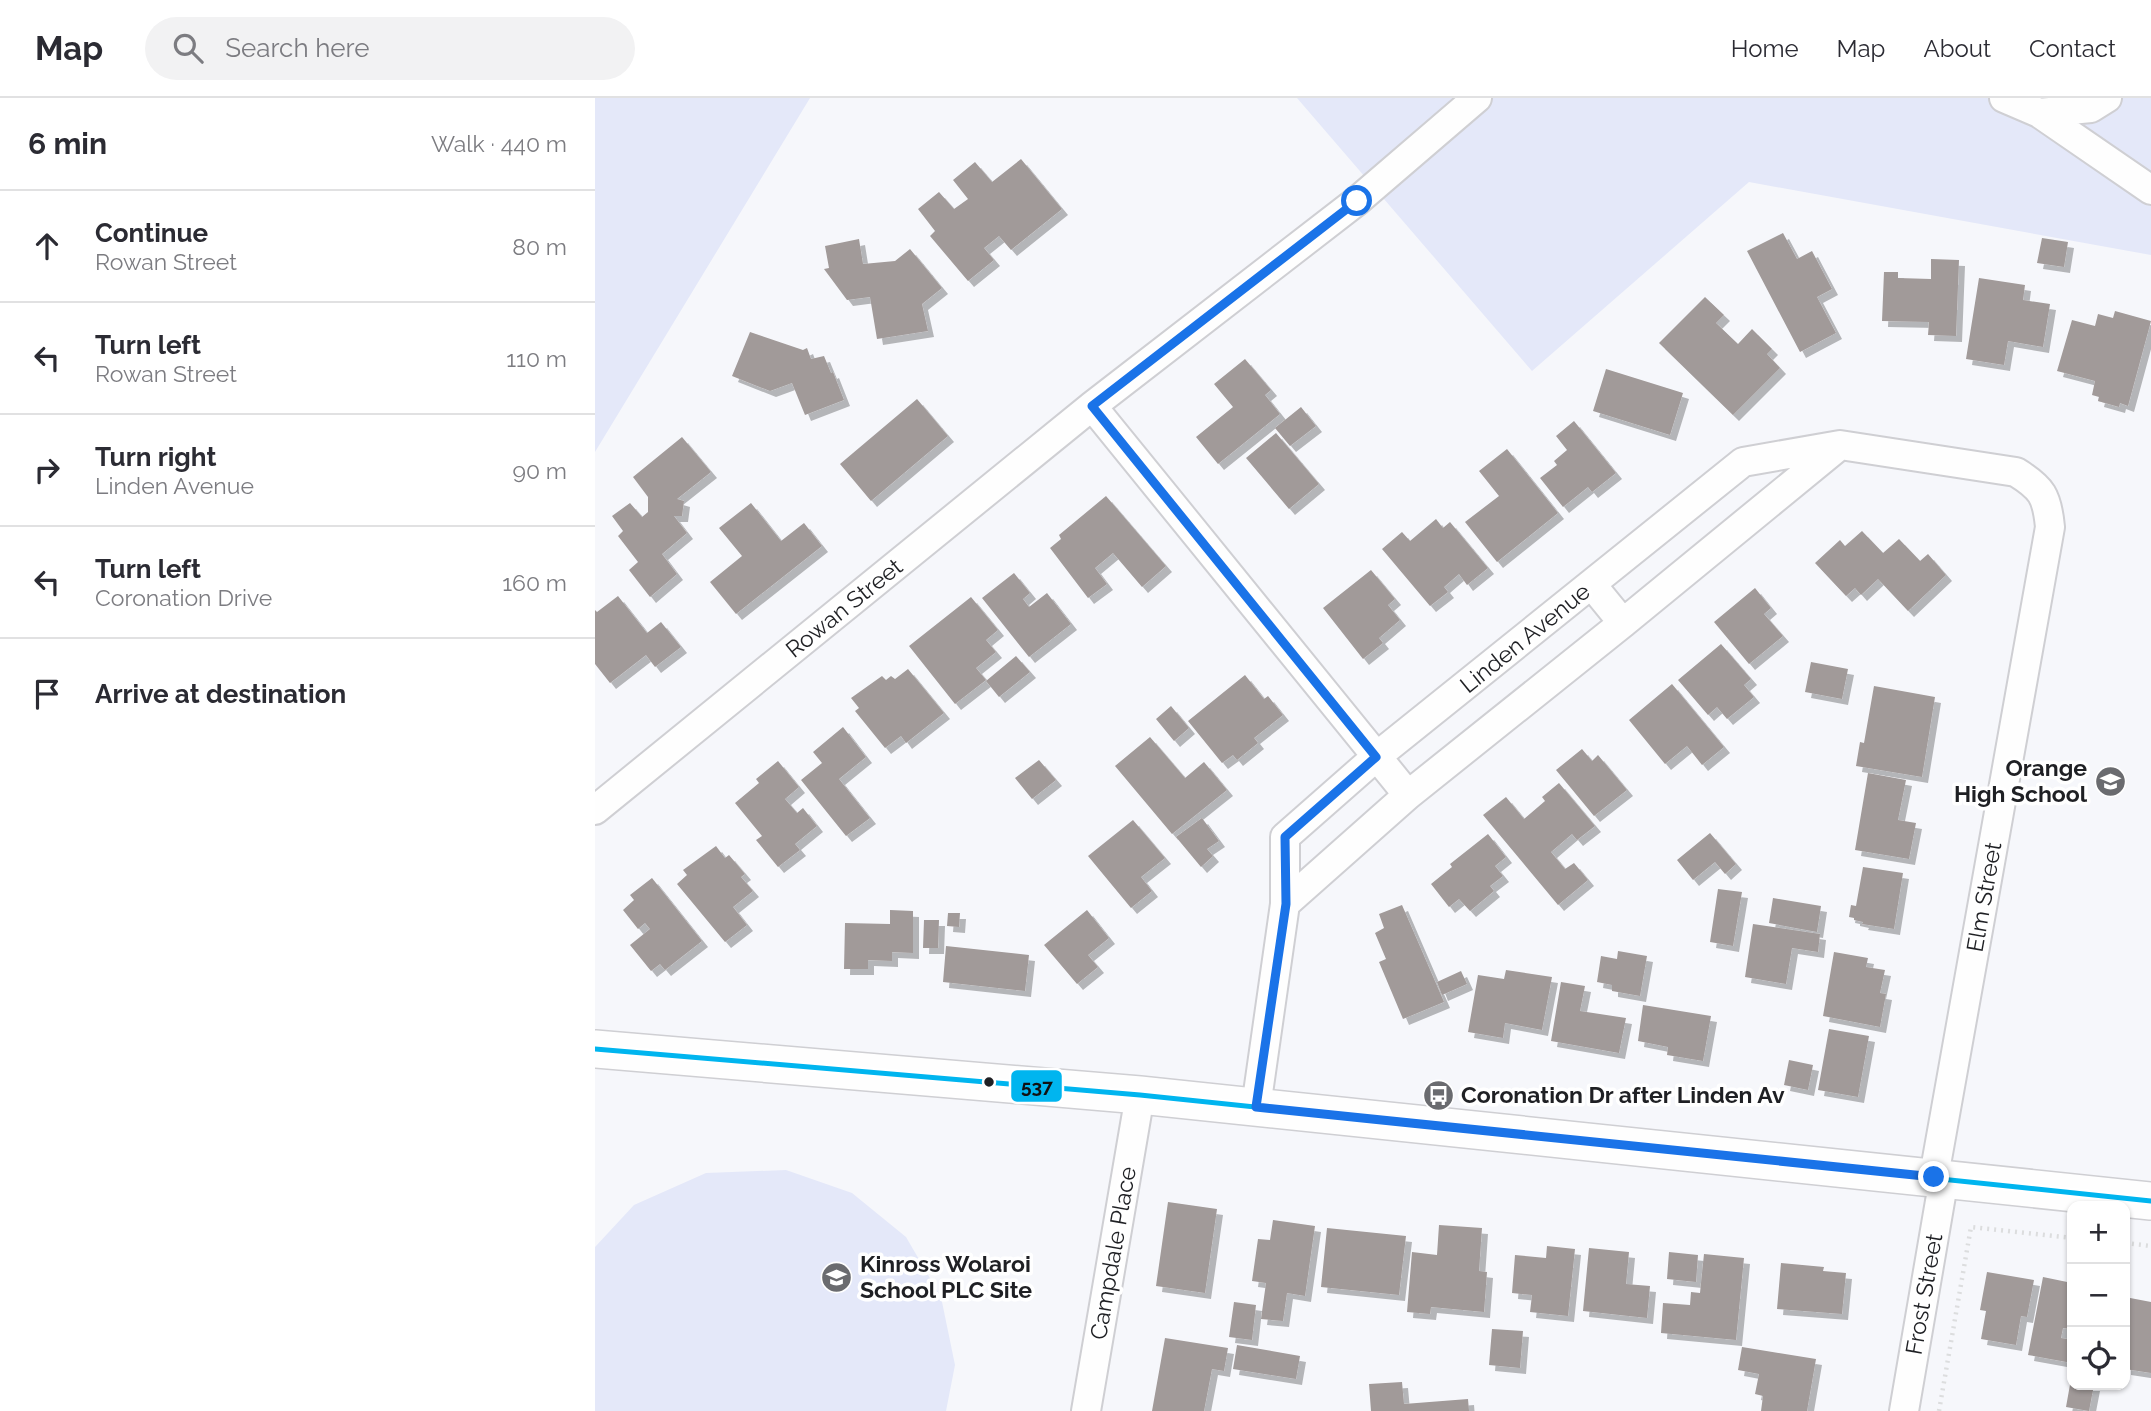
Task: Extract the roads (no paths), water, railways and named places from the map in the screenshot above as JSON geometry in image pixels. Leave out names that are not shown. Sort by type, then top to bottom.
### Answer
[{"type":"main road","points":[[595,1049],[1140,1095],[2151,1201]]},
{"type":"street","name":"Rowan Street","points":[[595,810],[1092,406],[1357,201],[1477,98]]},
{"type":"street","points":[[2004,98],[2039,113],[2151,190]]},
{"type":"street","points":[[2039,113],[2091,108],[2107,98]]},
{"type":"street","points":[[1092,406],[1408,795]]},
{"type":"street","points":[[1286,904],[1408,795],[1840,445]]},
{"type":"street","name":"Linden Avenue","points":[[1256,1107],[1286,904],[1285,837],[1376,757],[1743,462],[1840,445],[2016,472],[2044,494]]},
{"type":"street","name":"Elm Street","points":[[1939,1177],[2050,527],[2044,494]]},
{"type":"street","points":[[1592,584],[1623,623]]},
{"type":"street","name":"Campdale Place","points":[[1086,1411],[1140,1095]]},
{"type":"street","name":"Frost Street","points":[[1904,1411],[1939,1177]]},
{"type":"place","name":"Orange High School","points":[[2110,781]]},
{"type":"place","name":"Coronation Dr after Linden Av","points":[[1438,1095]]},
{"type":"place","name":"Kinross Wolaroi School PLC Site","points":[[837,1277]]}]
